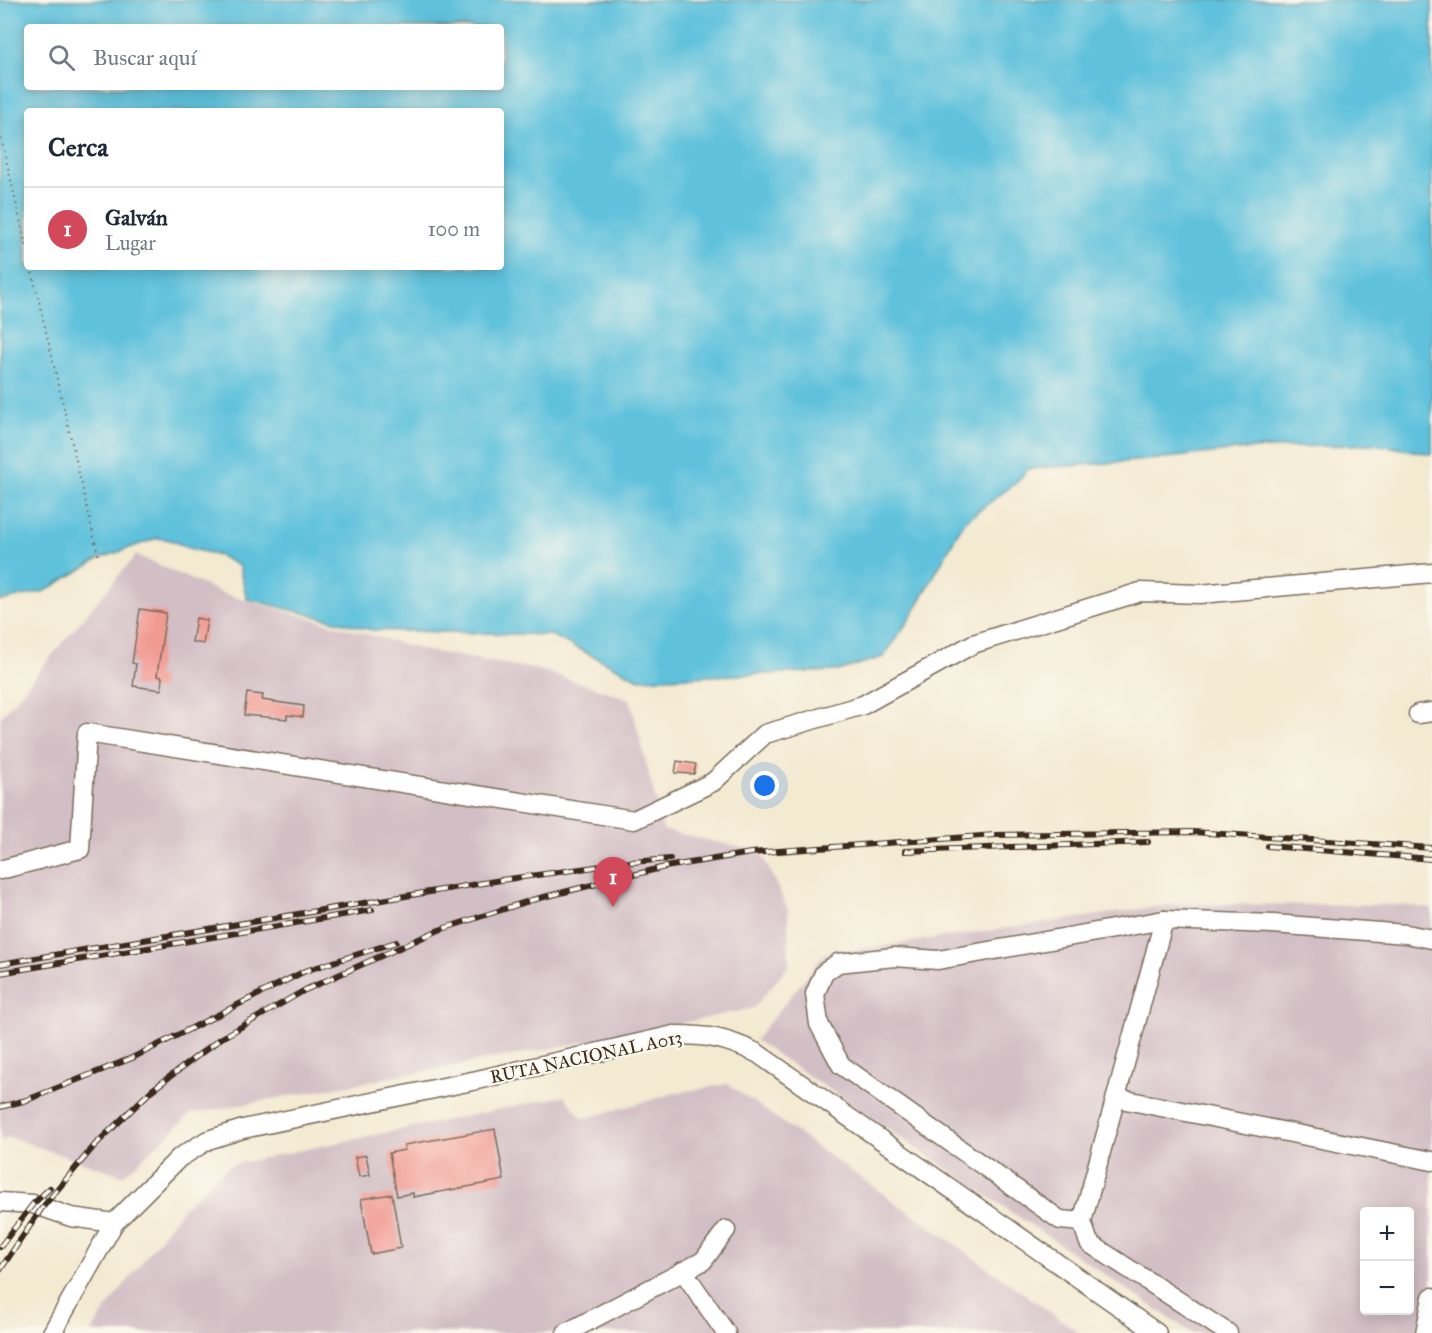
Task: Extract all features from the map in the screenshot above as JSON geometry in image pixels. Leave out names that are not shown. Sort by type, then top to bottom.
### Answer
[{"type":"street","points":[[0,870],[80,849],[87,733],[634,820],[713,782],[765,734],[863,705],[973,644],[1140,592],[1200,594],[1432,573]]},
{"type":"street","points":[[1164,920],[1082,1222],[1089,1243],[1228,1333]]},
{"type":"street","points":[[1082,1222],[1060,1220],[841,1065],[819,1024],[815,994],[824,974],[838,963],[894,957],[938,960],[1164,920],[1295,926],[1406,934],[1432,939]]},
{"type":"street","name":"RUTA NACIONAL A013","points":[[52,1333],[114,1223],[179,1158],[208,1140],[243,1129],[477,1080],[674,1035],[705,1035],[757,1053],[1157,1333]]},
{"type":"street","points":[[1116,1098],[1432,1161]]},
{"type":"street","points":[[0,1202],[33,1204],[71,1217],[114,1223]]},
{"type":"street","points":[[566,1333],[703,1261],[726,1230]]},
{"type":"street","points":[[683,1271],[726,1333]]},
{"type":"street","points":[[1425,1333],[1432,1297]]},
{"type":"path","points":[[0,134],[24,237]]},
{"type":"path","points":[[32,270],[99,559]]},
{"type":"shaded area","points":[[136,555],[224,594],[427,651],[540,670],[630,699],[663,830],[761,852],[788,910],[789,965],[754,1008],[645,1031],[191,1114],[123,1176],[9,1137],[0,1140],[0,718]]},
{"type":"shaded area","points":[[1176,904],[1405,905],[1432,909],[1432,1333],[1192,1333],[755,1040],[825,954]]},
{"type":"shaded area","points":[[728,1084],[1080,1333],[91,1333],[106,1309],[184,1207],[230,1165],[564,1096],[583,1119],[675,1093]]},
{"type":"water","points":[[0,0],[1432,0],[1432,454],[1374,444],[1247,449],[1148,460],[1028,469],[1017,482],[964,522],[911,617],[883,657],[838,671],[639,679],[551,635],[372,630],[247,599],[239,566],[218,555],[157,538],[99,559],[45,591],[0,601]]},
{"type":"building","points":[[140,609],[166,613],[157,676],[162,677],[161,690],[133,686],[136,664],[132,663]]},
{"type":"building","points":[[196,618],[207,620],[203,644],[192,642]]},
{"type":"building","points":[[247,693],[263,695],[262,700],[304,706],[303,717],[287,715],[287,719],[244,715]]},
{"type":"building","points":[[677,761],[696,764],[694,774],[675,773]]},
{"type":"building","points":[[495,1129],[504,1180],[413,1197],[413,1193],[397,1196],[389,1153],[405,1150],[404,1145]]},
{"type":"building","points":[[366,1155],[370,1175],[359,1177],[355,1157]]},
{"type":"building","points":[[392,1194],[401,1248],[371,1254],[361,1199]]},
{"type":"railway","points":[[0,1270],[42,1208],[95,1145],[152,1090],[220,1039],[305,990],[439,930],[532,900],[665,867],[751,853],[995,835],[1193,832],[1432,848]]},
{"type":"railway","points":[[905,851],[1148,842]]},
{"type":"railway","points":[[1268,846],[1432,859]]},
{"type":"railway","points":[[0,964],[501,880],[631,862],[670,859]]},
{"type":"railway","points":[[0,973],[372,910]]},
{"type":"railway","points":[[0,1107],[27,1100],[132,1058],[305,971],[396,942]]},
{"type":"railway","points":[[0,1247],[33,1204],[50,1188]]},
{"type":"place","name":"Galván","points":[[613,907]]}]
